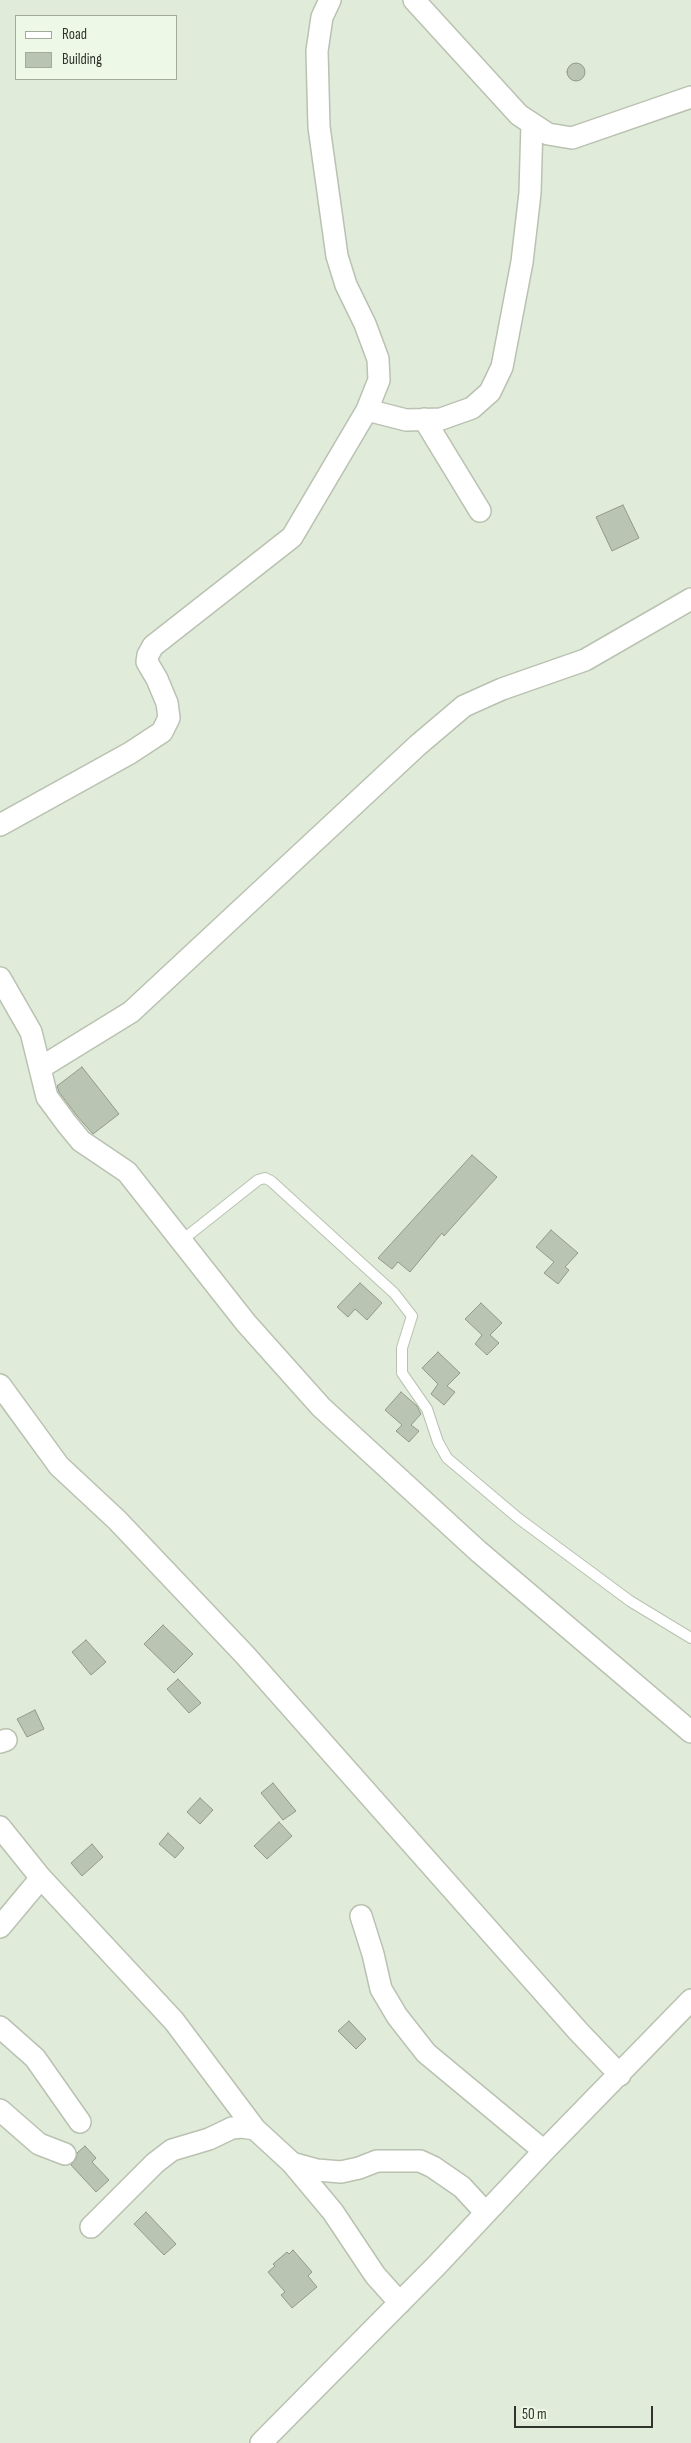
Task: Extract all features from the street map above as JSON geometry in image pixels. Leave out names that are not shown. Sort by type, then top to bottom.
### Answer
[{"type":"street","points":[[0,825],[130,753],[162,732],[169,718],[167,703],[157,679],[147,662],[148,655],[153,646],[292,538],[367,410],[379,380],[378,359],[365,324],[346,285],[336,256],[319,127],[317,51],[322,17],[330,0]]},
{"type":"street","points":[[414,0],[519,115],[548,134],[572,138],[691,97]]},
{"type":"street","points":[[367,410],[406,420],[441,419],[472,408],[490,392],[502,367],[522,262],[530,193],[532,124]]},
{"type":"street","points":[[424,419],[480,511]]},
{"type":"street","points":[[40,1068],[131,1012],[418,745],[464,706],[502,689],[585,660],[691,599]]},
{"type":"street","points":[[0,978],[31,1032],[47,1097],[67,1124],[81,1141],[127,1172],[246,1323],[321,1407],[478,1551],[691,1732]]},
{"type":"street","points":[[0,1385],[59,1466],[117,1520],[245,1655],[572,2024],[620,2075]]},
{"type":"street","points":[[0,1827],[41,1878],[174,2021],[255,2130],[292,2163],[333,2212],[375,2275],[400,2303]]},
{"type":"street","points":[[0,1927],[41,1878]]},
{"type":"street","points":[[361,1916],[373,1954],[381,1989],[397,2016],[426,2053],[544,2151]]},
{"type":"street","points":[[261,2443],[400,2303],[691,2000]]},
{"type":"street","points":[[0,2027],[35,2058],[80,2122]]},
{"type":"street","points":[[0,2110],[39,2144],[65,2154]]},
{"type":"street","points":[[91,2227],[155,2163],[172,2150],[209,2139],[232,2128],[242,2127],[255,2130]]},
{"type":"street","points":[[292,2163],[317,2170],[341,2172],[377,2161],[420,2161],[434,2167],[462,2187],[486,2213]]},
{"type":"lane","points":[[181,1241],[258,1180],[264,1178],[271,1181],[394,1293],[412,1316],[402,1348],[402,1373],[427,1409],[438,1442],[448,1458],[518,1518],[630,1602],[691,1638]]},
{"type":"building","points":[[576,63],[582,66],[585,72],[582,78],[576,81],[570,78],[567,72],[570,66]]},
{"type":"building","points":[[623,505],[639,538],[612,551],[596,517]]},
{"type":"building","points":[[82,1067],[119,1114],[93,1134],[59,1092],[57,1086]]},
{"type":"building","points":[[472,1155],[497,1177],[444,1236],[442,1233],[410,1272],[398,1262],[392,1269],[378,1258]]},
{"type":"building","points":[[551,1230],[578,1253],[565,1267],[569,1270],[558,1284],[544,1273],[554,1262],[536,1247]]},
{"type":"building","points":[[360,1283],[382,1303],[367,1320],[355,1309],[348,1317],[337,1307]]},
{"type":"building","points":[[481,1303],[502,1323],[490,1335],[499,1343],[487,1355],[475,1344],[482,1335],[465,1319]]},
{"type":"building","points":[[438,1352],[460,1373],[447,1386],[455,1392],[444,1405],[431,1394],[438,1384],[422,1368]]},
{"type":"building","points":[[401,1392],[417,1406],[421,1414],[411,1425],[419,1431],[409,1442],[396,1431],[402,1425],[385,1410]]},
{"type":"building","points":[[163,1625],[193,1654],[174,1673],[144,1644]]},
{"type":"building","points":[[86,1640],[106,1662],[91,1675],[72,1652]]},
{"type":"building","points":[[178,1679],[201,1703],[189,1713],[167,1689]]},
{"type":"building","points":[[35,1710],[44,1729],[27,1737],[17,1719]]},
{"type":"building","points":[[273,1783],[296,1811],[283,1820],[261,1793]]},
{"type":"building","points":[[200,1798],[213,1810],[200,1824],[187,1812]]},
{"type":"building","points":[[279,1822],[292,1836],[267,1859],[254,1846]]},
{"type":"building","points":[[168,1833],[184,1848],[175,1858],[159,1844]]},
{"type":"building","points":[[92,1844],[103,1857],[82,1876],[71,1863]]},
{"type":"building","points":[[349,2021],[366,2039],[356,2049],[338,2031]]},
{"type":"building","points":[[85,2146],[96,2158],[92,2162],[109,2180],[96,2192],[71,2165],[76,2159],[77,2153]]},
{"type":"building","points":[[146,2212],[176,2244],[164,2255],[134,2224]]},
{"type":"building","points":[[293,2250],[312,2272],[308,2276],[317,2287],[292,2308],[281,2295],[285,2292],[268,2272],[275,2266],[273,2264],[287,2252],[289,2254]]}]
